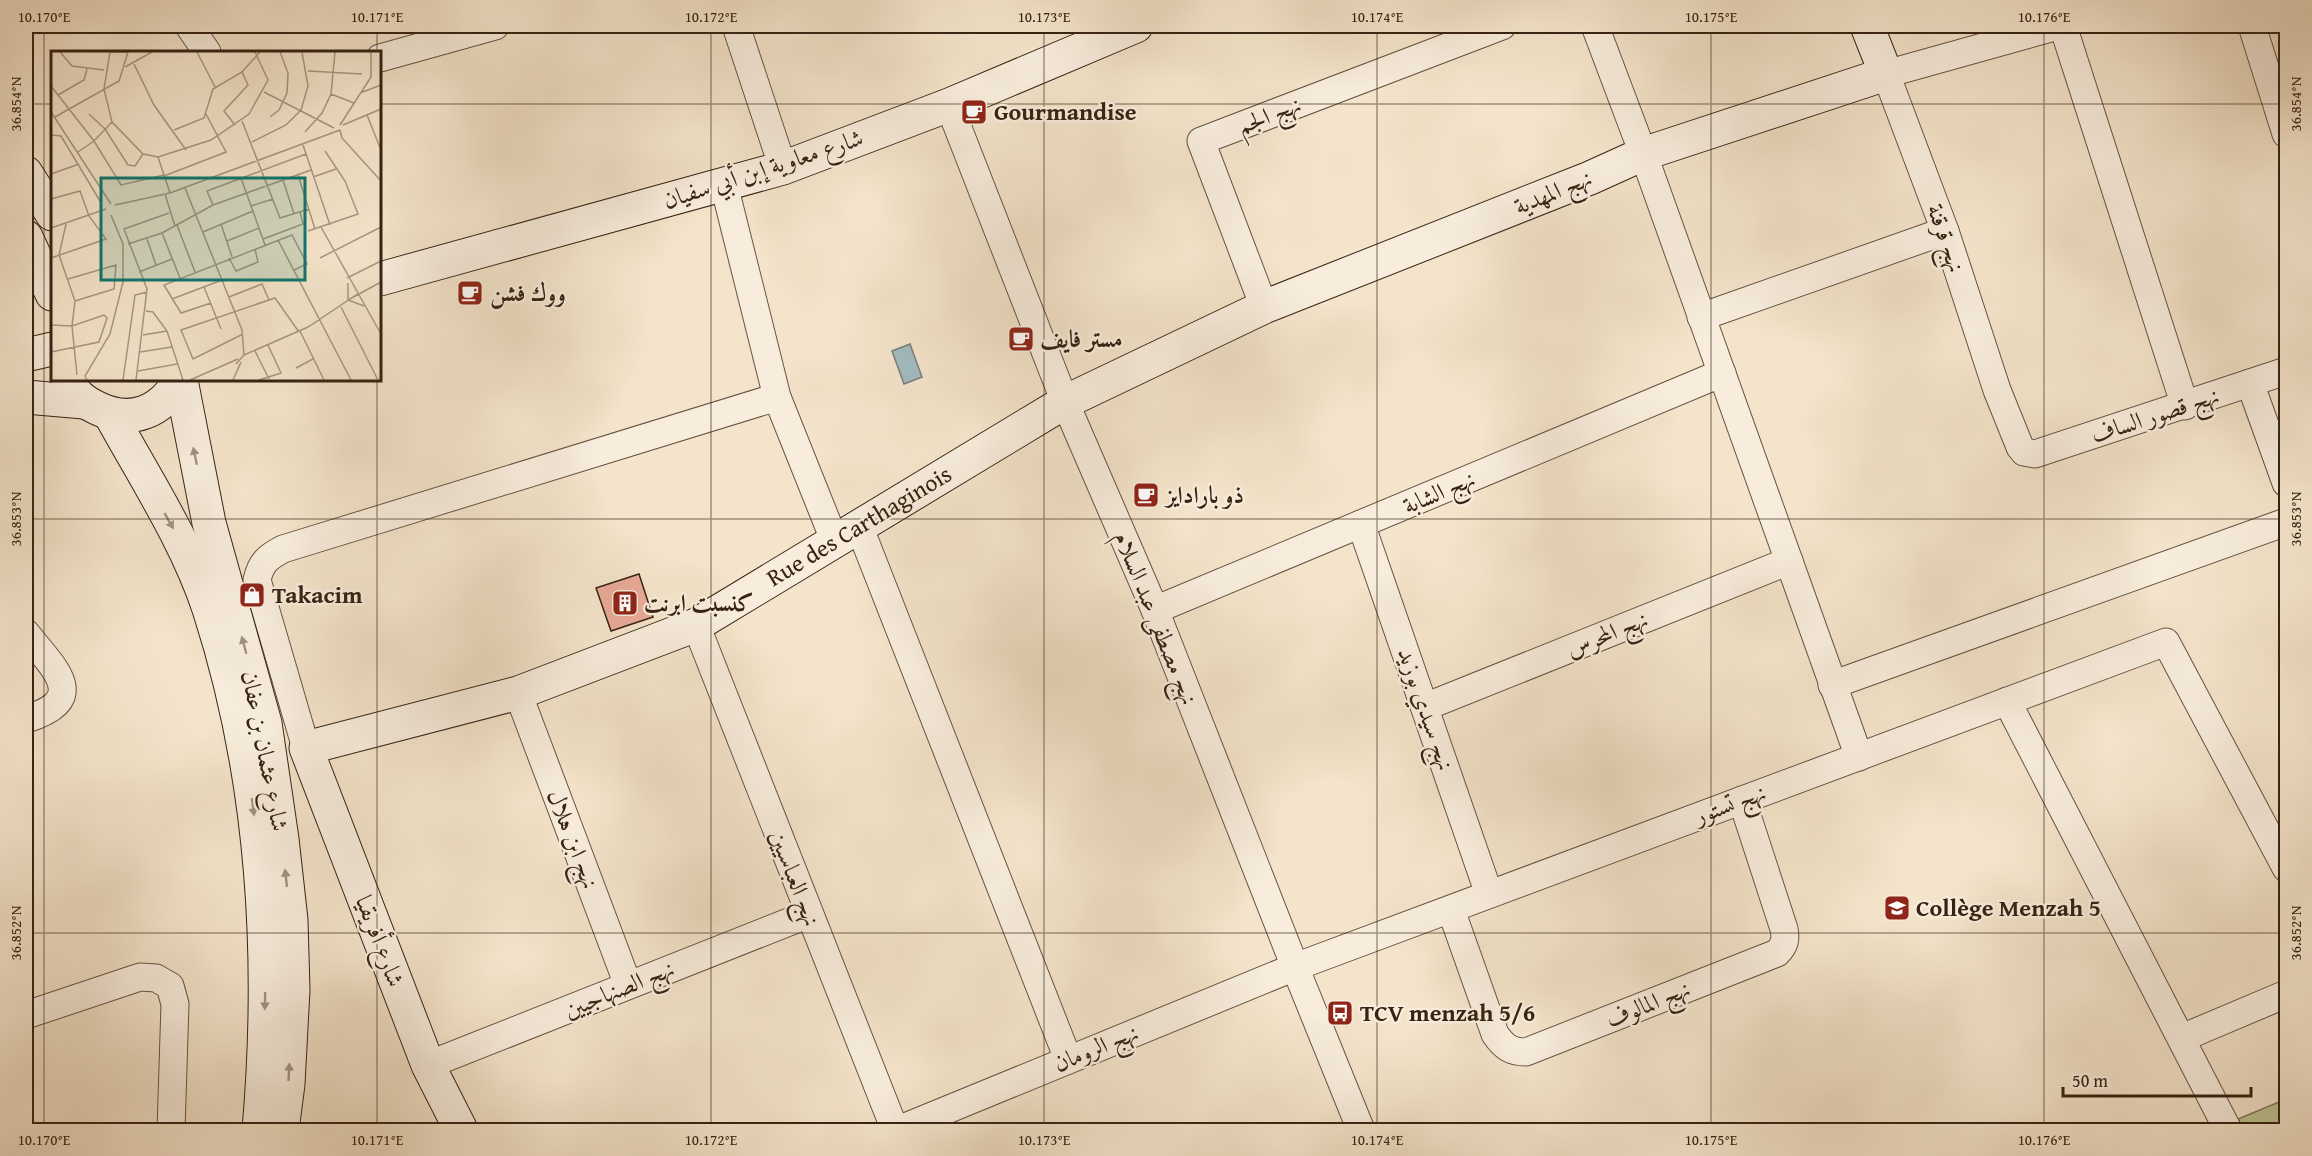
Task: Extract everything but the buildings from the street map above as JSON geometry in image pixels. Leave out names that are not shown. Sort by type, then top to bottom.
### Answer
[{"type":"main road","name":"شارع معاوية إبن أبي سفيان","points":[[381,279],[783,168],[949,105],[1136,26]]},
{"type":"main road","name":"نهج قرقنة","points":[[1867,26],[1887,74]]},
{"type":"main road","name":"نهج المهدية","points":[[1065,402],[1264,307],[1590,178],[1643,154],[1887,74]]},
{"type":"main road","points":[[26,173],[51,212]]},
{"type":"main road","points":[[26,237],[51,292]]},
{"type":"main road","points":[[26,356],[51,349]]},
{"type":"main road","points":[[26,397],[87,399],[127,416],[159,405],[172,393],[179,381]]},
{"type":"main road","name":"شارع عثمان بن عفان","points":[[180,381],[209,523],[265,723],[282,839],[291,920],[293,990],[288,1084],[282,1131]]},
{"type":"main road","name":"شارع عثمان بن عفان","points":[[87,399],[182,542],[209,608],[246,750],[258,843],[266,970],[259,1131]]},
{"type":"main road","name":"Rue des Carthaginois","points":[[306,748],[518,693],[696,625],[1065,402]]},
{"type":"main road","name":"شارع أفريقيا","points":[[306,748],[428,1065],[460,1131]]},
{"type":"street","points":[[189,26],[206,51]]},
{"type":"street","points":[[381,58],[495,26]]},
{"type":"street","points":[[736,26],[783,168]]},
{"type":"street","name":"نهج الجم","points":[[1264,307],[1201,141],[1502,26]]},
{"type":"street","points":[[1595,26],[1860,757]]},
{"type":"street","name":"نهج المهدية","points":[[1887,74],[2058,26]]},
{"type":"street","points":[[2063,26],[2185,406]]},
{"type":"street","points":[[2252,26],[2286,134]]},
{"type":"street","name":"نهج قرقنة","points":[[1887,74],[1944,231],[1996,390],[2024,452]]},
{"type":"street","name":"نهج مصطفى عبد السلام","points":[[949,105],[1065,402],[1155,610],[1361,1131]]},
{"type":"street","points":[[724,185],[777,398],[847,534],[1068,1059]]},
{"type":"street","points":[[1701,317],[1944,231]]},
{"type":"street","name":"نهج قصور الساف","points":[[2024,452],[2035,454],[2286,371]]},
{"type":"street","name":"نهج الشابة","points":[[1155,610],[1722,373]]},
{"type":"street","points":[[2250,383],[2286,483]]},
{"type":"street","points":[[306,748],[257,580],[260,566],[268,557],[283,549],[777,398]]},
{"type":"street","points":[[1833,685],[2286,522]]},
{"type":"street","name":"نهج سيدي بوزيد","points":[[1361,524],[1490,894]]},
{"type":"street","name":"نهج المحرس","points":[[1425,707],[1790,561]]},
{"type":"street","name":"نهج العباسيين","points":[[696,625],[896,1131]]},
{"type":"street","points":[[26,633],[60,677],[63,686],[62,696],[57,704],[26,719]]},
{"type":"street","name":"نهج تستور","points":[[1295,968],[2166,642],[2286,868]]},
{"type":"street","name":"نهج ابن هلال","points":[[518,693],[628,985]]},
{"type":"street","points":[[2007,701],[2229,1131]]},
{"type":"street","name":"نهج المالوف","points":[[1451,910],[1495,1034],[1502,1044],[1514,1052],[1526,1052],[1777,952],[1782,947],[1785,938],[1784,929],[1742,800]]},
{"type":"street","name":"نهج الصنهاجيين","points":[[428,1065],[809,914]]},
{"type":"street","name":"نهج الرومان","points":[[896,1131],[1295,968]]},
{"type":"street","points":[[26,1015],[140,977],[156,978],[170,986],[175,1004],[171,1131]]},
{"type":"street","points":[[2182,1038],[2286,994]]},
{"type":"green space","points":[[2286,1099],[2286,1130],[2244,1130],[2238,1119]]},
{"type":"water","points":[[910,344],[922,377],[904,384],[892,351]]},
{"type":"place","name":"Gourmandise","points":[[974,112]]},
{"type":"place","name":"ووك فشن","points":[[470,293]]},
{"type":"place","name":"مستر فايف","points":[[1021,339]]},
{"type":"place","name":"ذو بارادايز","points":[[1146,495]]},
{"type":"place","name":"Takacim","points":[[252,595]]},
{"type":"place","name":"كنسبت ابرنت","points":[[625,603]]},
{"type":"place","name":"Collège Menzah 5","points":[[1897,908]]},
{"type":"place","name":"TCV menzah 5/6","points":[[1340,1013]]}]
